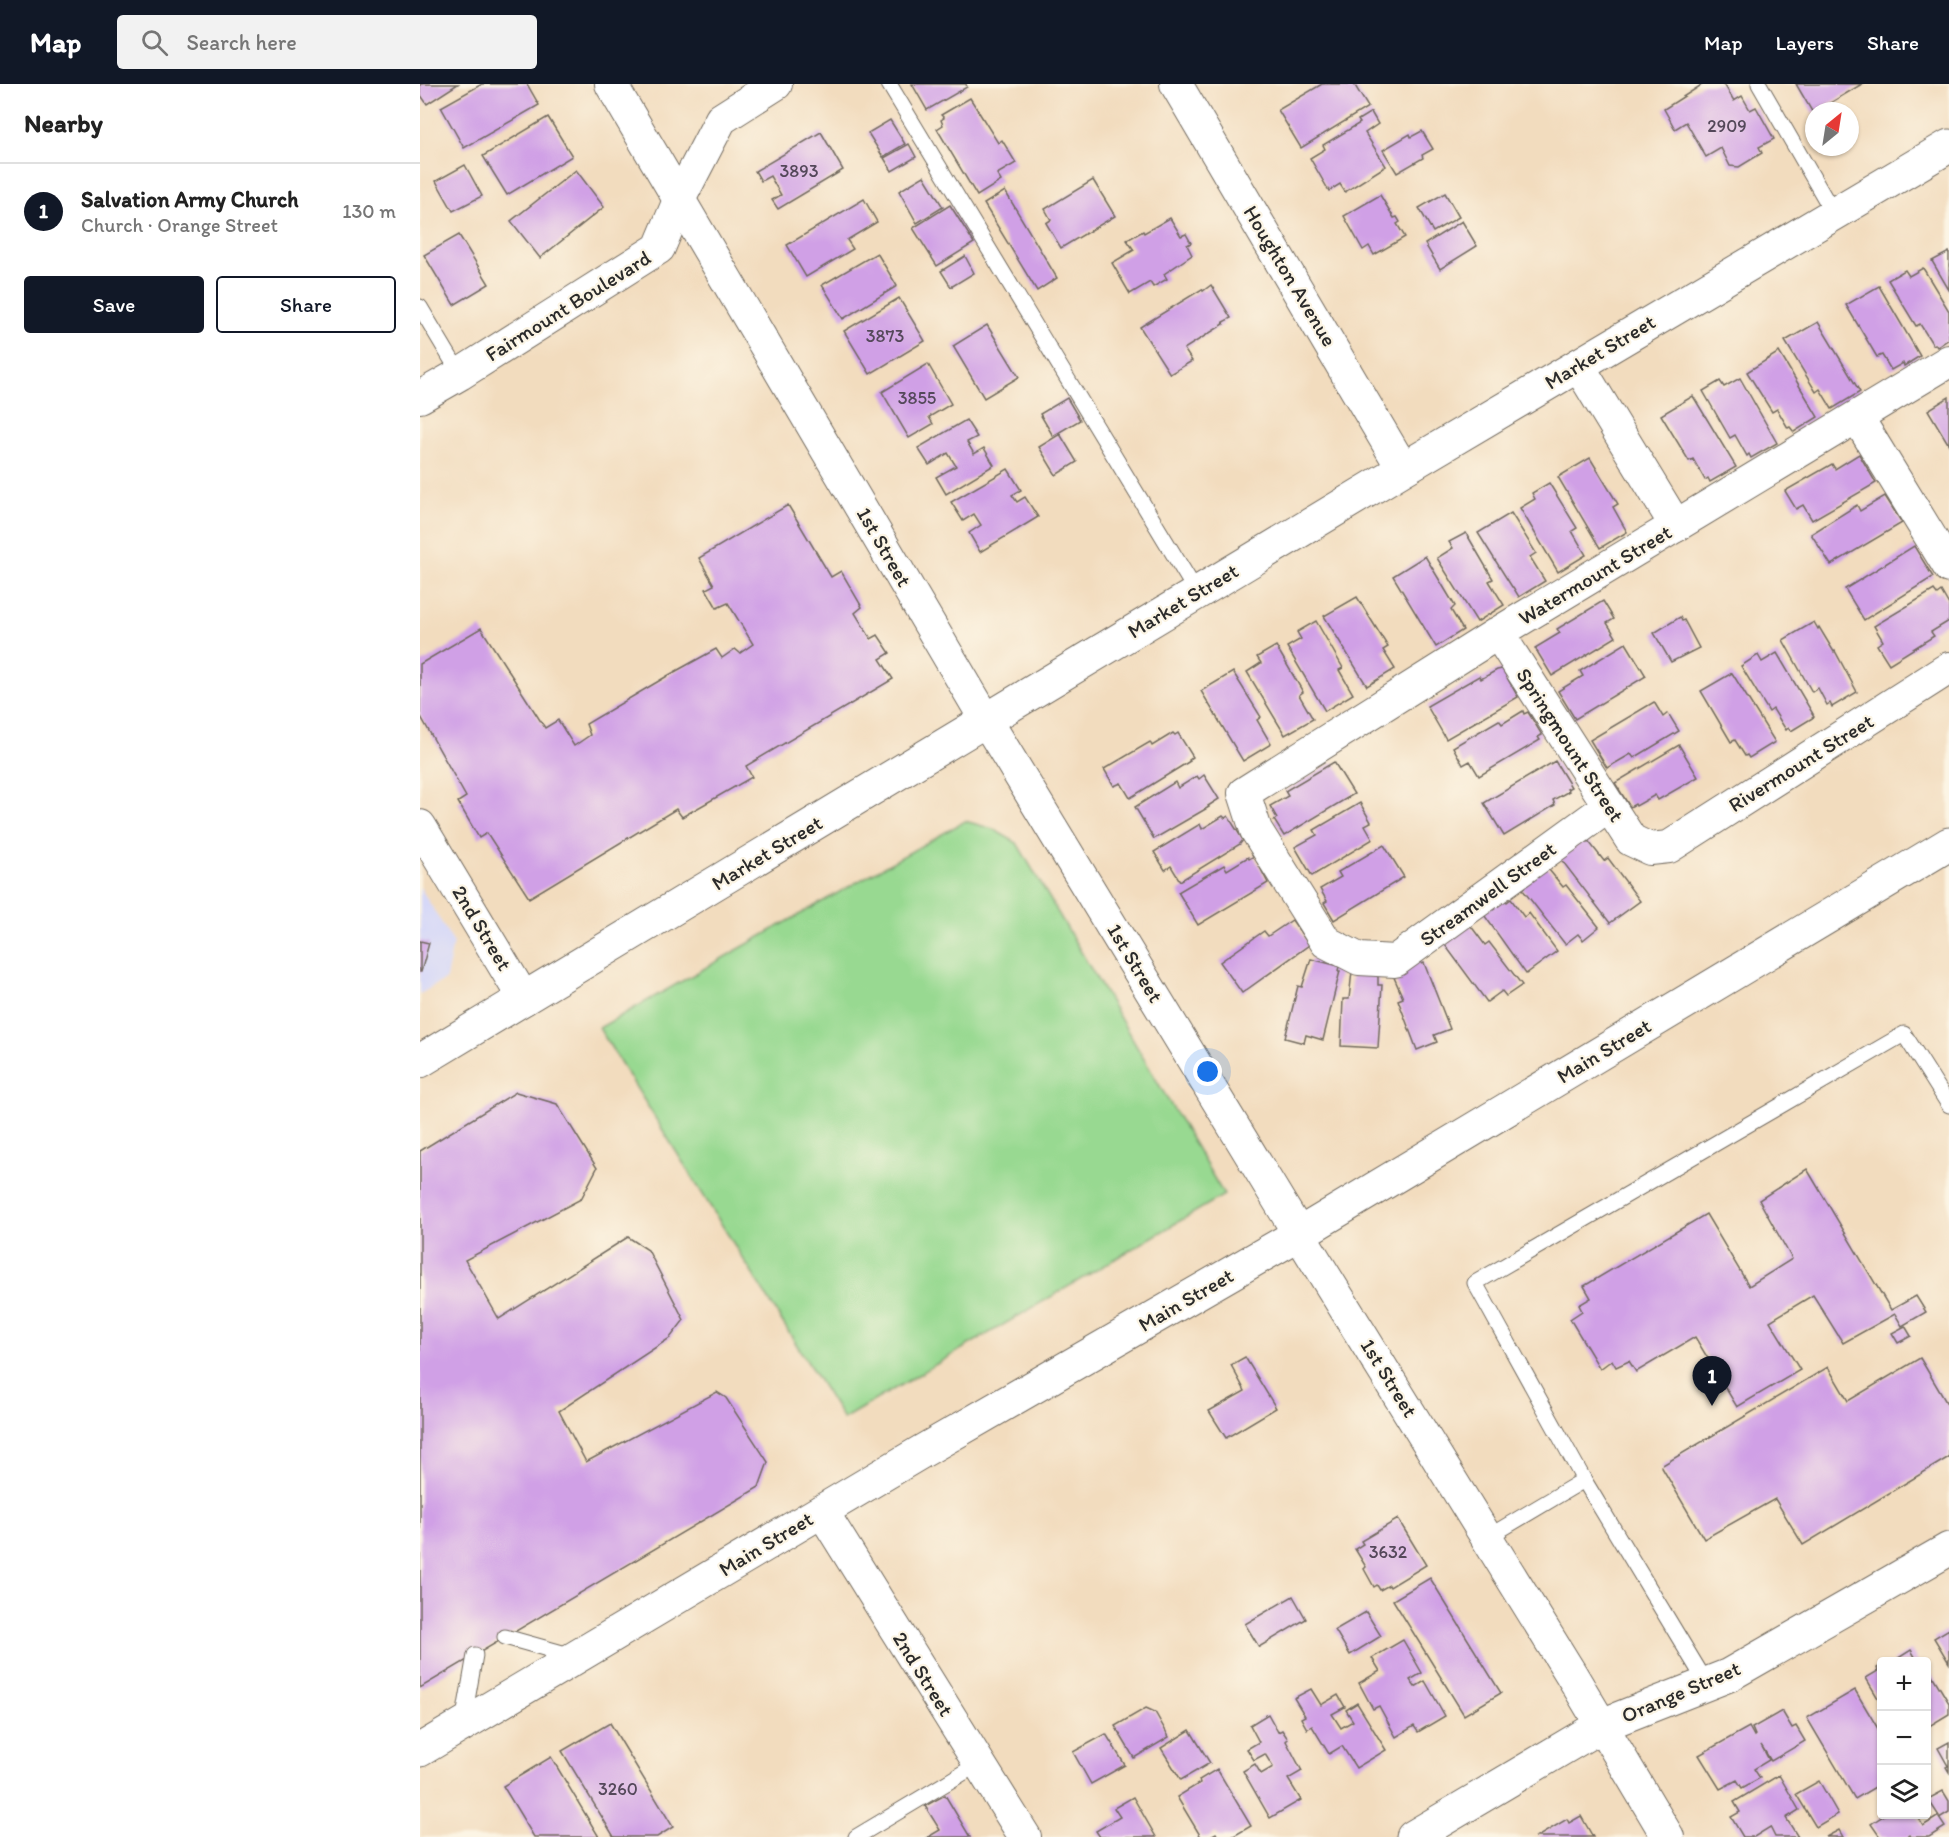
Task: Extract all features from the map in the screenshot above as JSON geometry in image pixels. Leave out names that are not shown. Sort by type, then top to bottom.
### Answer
[{"type":"main road","name":"Market Street","points":[[420,1061],[1403,468],[1949,146]]},
{"type":"main road","name":"Main Street","points":[[420,1750],[822,1511],[1299,1234],[1949,844]]},
{"type":"main road","name":"Orange Street","points":[[1413,1837],[1602,1725],[1729,1675],[1949,1549]]},
{"type":"street","name":"1st Street","points":[[611,84],[986,720],[1299,1234],[1488,1537],[1668,1837]]},
{"type":"street","name":"Fairmount Boulevard","points":[[420,397],[659,248],[680,198],[721,119],[776,84]]},
{"type":"street","name":"Houghton Avenue","points":[[1176,84],[1403,468]]},
{"type":"street","name":"Watermount Street","points":[[1359,959],[1326,942],[1257,830],[1244,793],[1498,633],[1949,361]]},
{"type":"street","points":[[1578,365],[1676,526]]},
{"type":"street","points":[[1857,417],[1949,567]]},
{"type":"street","name":"Springmount Street","points":[[1498,633],[1631,840],[1650,849]]},
{"type":"street","name":"Rivermount Street","points":[[1650,849],[1669,847],[1949,668]]},
{"type":"street","name":"Streamwell Street","points":[[1359,959],[1395,961],[1609,806]]},
{"type":"street","name":"2nd Street","points":[[420,826],[524,999]]},
{"type":"street","name":"2nd Street","points":[[822,1511],[1025,1837]]},
{"type":"lane","points":[[888,84],[1197,593]]},
{"type":"lane","points":[[1759,84],[1834,214]]},
{"type":"lane","points":[[420,307],[460,374]]},
{"type":"lane","points":[[1707,1684],[1584,1480],[1475,1283],[1905,1034],[1949,1105]]},
{"type":"lane","points":[[1488,1537],[1584,1480]]},
{"type":"lane","points":[[505,1637],[576,1657]]},
{"type":"lane","points":[[463,1723],[475,1655]]},
{"type":"lane","points":[[856,1837],[978,1764]]},
{"type":"shaded area","points":[[420,887],[453,942],[446,979],[420,994]]},
{"type":"green space","points":[[965,821],[993,829],[1017,843],[1224,1195],[843,1419],[599,1028]]},
{"type":"building","points":[[420,84],[458,84],[427,104],[420,94]]},
{"type":"building","points":[[482,84],[527,84],[539,105],[464,148],[441,107]]},
{"type":"building","points":[[912,84],[966,84],[967,87],[927,110]]},
{"type":"building","points":[[1322,84],[1354,84],[1368,107],[1301,148],[1278,110]]},
{"type":"building","points":[[1703,84],[1724,84],[1734,101],[1742,96],[1750,110],[1756,107],[1774,139],[1759,147],[1762,153],[1739,167],[1730,166],[1721,148],[1706,157],[1686,122],[1675,129],[1664,109]]},
{"type":"building","points":[[1796,84],[1862,84],[1832,102],[1806,102]]},
{"type":"building","points":[[970,98],[998,143],[1002,140],[1016,163],[997,174],[1001,181],[977,196],[937,129],[943,125],[941,120],[944,118],[941,115]]},
{"type":"building","points":[[1371,112],[1378,124],[1365,133],[1386,166],[1345,192],[1340,184],[1329,191],[1310,158],[1325,149],[1323,145],[1360,123],[1358,120]]},
{"type":"building","points":[[548,117],[572,156],[507,195],[483,156]]},
{"type":"building","points":[[890,120],[905,144],[883,157],[868,133]]},
{"type":"building","points":[[1422,131],[1433,149],[1422,155],[1423,158],[1397,173],[1383,150],[1410,134],[1411,137]]},
{"type":"building","points":[[821,132],[843,170],[778,209],[772,200],[781,195],[770,176],[761,181],[755,171]]},
{"type":"building","points":[[909,144],[916,157],[892,171],[884,158]]},
{"type":"building","points":[[465,165],[482,196],[453,211],[436,181]]},
{"type":"building","points":[[576,170],[604,207],[540,258],[511,221]]},
{"type":"building","points":[[924,176],[943,207],[917,223],[899,191]]},
{"type":"building","points":[[1093,180],[1115,216],[1061,248],[1046,223],[1051,220],[1045,209]]},
{"type":"building","points":[[1005,191],[1057,278],[1037,291],[984,204]]},
{"type":"building","points":[[1445,193],[1459,217],[1433,232],[1419,208]]},
{"type":"building","points":[[1380,195],[1394,218],[1397,217],[1400,222],[1397,224],[1405,237],[1374,255],[1369,246],[1363,250],[1344,216]]},
{"type":"building","points":[[864,199],[877,222],[847,240],[853,249],[806,277],[787,245]]},
{"type":"building","points":[[950,205],[974,243],[937,266],[913,228]]},
{"type":"building","points":[[1170,218],[1181,236],[1186,234],[1191,243],[1187,245],[1192,255],[1164,274],[1167,279],[1153,287],[1150,282],[1130,294],[1112,263],[1134,250],[1127,240]]},
{"type":"building","points":[[1462,221],[1477,246],[1440,269],[1425,244]]},
{"type":"building","points":[[459,235],[489,284],[454,305],[424,255]]},
{"type":"building","points":[[1949,252],[1949,290],[1932,261]]},
{"type":"building","points":[[877,253],[897,286],[843,319],[822,285]]},
{"type":"building","points":[[965,256],[974,273],[951,287],[941,271]]},
{"type":"building","points":[[1923,268],[1949,311],[1949,339],[1937,347],[1933,345],[1920,324],[1916,326],[1888,280],[1905,270],[1909,276]]},
{"type":"building","points":[[1211,285],[1231,318],[1184,349],[1192,361],[1170,374],[1140,327]]},
{"type":"building","points":[[1879,286],[1920,356],[1904,366],[1903,363],[1891,370],[1882,355],[1877,357],[1846,305]]},
{"type":"building","points":[[899,298],[925,341],[870,374],[844,331]]},
{"type":"building","points":[[1818,322],[1860,392],[1832,409],[1820,389],[1816,392],[1785,341]]},
{"type":"building","points":[[987,325],[1019,377],[984,398],[953,346]]},
{"type":"building","points":[[1779,352],[1818,417],[1794,432],[1790,427],[1788,428],[1777,409],[1772,412],[1747,372]]},
{"type":"building","points":[[928,364],[951,404],[929,417],[933,424],[909,438],[882,392]]},
{"type":"building","points":[[1740,378],[1777,443],[1751,458],[1749,454],[1747,456],[1735,435],[1730,438],[1703,391],[1720,381],[1724,387]]},
{"type":"building","points":[[1693,396],[1736,467],[1710,482],[1708,478],[1705,480],[1693,459],[1689,461],[1661,415]]},
{"type":"building","points":[[1949,397],[1949,445],[1928,410]]},
{"type":"building","points":[[1067,398],[1080,420],[1053,436],[1040,414]]},
{"type":"building","points":[[966,420],[977,437],[967,442],[974,454],[984,448],[994,465],[946,494],[936,477],[956,466],[948,453],[929,465],[918,448]]},
{"type":"building","points":[[1060,434],[1077,462],[1056,475],[1039,447]]},
{"type":"building","points":[[1859,454],[1876,483],[1812,520],[1803,505],[1796,509],[1785,491],[1832,464],[1835,469]]},
{"type":"building","points":[[1590,458],[1618,504],[1613,507],[1627,532],[1600,548],[1558,477]]},
{"type":"building","points":[[1008,469],[1021,490],[1012,495],[1017,502],[1025,497],[1038,517],[980,552],[969,533],[981,525],[974,514],[963,521],[951,502]]},
{"type":"building","points":[[1549,483],[1577,528],[1572,531],[1586,555],[1558,572],[1520,508],[1535,499],[1532,493]]},
{"type":"building","points":[[1885,496],[1902,523],[1831,565],[1811,534],[1857,505],[1860,511]]},
{"type":"building","points":[[788,505],[831,577],[841,571],[862,607],[855,613],[871,639],[878,635],[890,653],[880,659],[893,679],[746,766],[752,777],[682,817],[676,809],[529,898],[487,833],[479,838],[458,802],[466,797],[420,715],[420,664],[481,628],[545,728],[558,720],[574,746],[590,735],[586,724],[669,675],[716,649],[722,658],[735,649],[740,653],[753,644],[728,603],[717,608],[706,589],[714,585],[699,558]]},
{"type":"building","points":[[1511,513],[1536,553],[1530,557],[1545,581],[1519,597],[1478,533]]},
{"type":"building","points":[[1466,533],[1493,579],[1489,581],[1504,605],[1477,622],[1437,558],[1453,548],[1449,542]]},
{"type":"building","points":[[1914,546],[1933,577],[1864,620],[1845,589]]},
{"type":"building","points":[[1425,556],[1455,606],[1451,610],[1463,630],[1436,647],[1393,576]]},
{"type":"building","points":[[1934,590],[1937,594],[1941,591],[1949,605],[1949,621],[1931,632],[1934,636],[1889,664],[1877,645],[1883,641],[1874,626]]},
{"type":"building","points":[[1357,597],[1388,647],[1383,650],[1395,669],[1367,686],[1324,616]]},
{"type":"building","points":[[1603,601],[1614,619],[1607,623],[1616,637],[1552,676],[1535,648],[1560,633],[1557,629]]},
{"type":"building","points":[[1680,617],[1682,621],[1684,620],[1699,648],[1671,662],[1654,633]]},
{"type":"building","points":[[1316,621],[1343,668],[1339,670],[1353,694],[1325,711],[1287,647],[1301,639],[1297,632]]},
{"type":"building","points":[[1814,622],[1835,651],[1857,692],[1832,707],[1830,703],[1827,705],[1818,688],[1812,692],[1783,640]]},
{"type":"building","points":[[1626,643],[1646,676],[1575,719],[1558,691],[1583,676],[1580,671]]},
{"type":"building","points":[[1276,646],[1303,692],[1299,695],[1313,719],[1285,735],[1247,672],[1261,663],[1257,657]]},
{"type":"building","points":[[1777,653],[1814,717],[1791,731],[1788,728],[1786,730],[1773,709],[1769,712],[1741,666],[1758,655],[1762,662]]},
{"type":"building","points":[[1502,669],[1518,697],[1446,739],[1427,706],[1479,676],[1481,679]]},
{"type":"building","points":[[1233,672],[1261,717],[1257,720],[1271,744],[1243,761],[1201,691]]},
{"type":"building","points":[[1732,673],[1775,742],[1749,758],[1745,756],[1735,740],[1731,742],[1701,691]]},
{"type":"building","points":[[1654,702],[1663,717],[1668,713],[1679,731],[1634,758],[1631,754],[1607,768],[1590,740]]},
{"type":"building","points":[[1523,711],[1524,714],[1528,712],[1542,735],[1538,737],[1540,740],[1479,776],[1470,761],[1463,765],[1453,747],[1499,720],[1502,724]]},
{"type":"building","points":[[1173,733],[1175,735],[1178,733],[1193,757],[1190,761],[1130,798],[1121,783],[1114,786],[1104,769],[1150,742],[1152,746]]},
{"type":"building","points":[[1679,745],[1698,777],[1658,800],[1655,795],[1630,807],[1615,783]]},
{"type":"building","points":[[1555,761],[1571,787],[1567,789],[1569,791],[1553,800],[1555,805],[1504,836],[1484,803]]},
{"type":"building","points":[[1334,762],[1354,794],[1284,836],[1274,820],[1277,818],[1270,806],[1288,796],[1285,791]]},
{"type":"building","points":[[1204,775],[1219,799],[1154,839],[1135,807],[1175,782],[1178,788],[1197,776],[1199,779]]},
{"type":"building","points":[[1360,803],[1371,822],[1365,825],[1373,839],[1312,876],[1295,847],[1317,835],[1314,830]]},
{"type":"building","points":[[1223,816],[1225,818],[1228,816],[1243,840],[1240,844],[1180,881],[1171,866],[1165,870],[1154,852],[1200,824],[1202,829]]},
{"type":"building","points":[[1586,838],[1604,861],[1608,858],[1640,901],[1610,923],[1560,858]]},
{"type":"building","points":[[1384,845],[1404,877],[1334,920],[1324,903],[1327,901],[1320,889],[1341,877],[1338,872]]},
{"type":"building","points":[[1254,856],[1268,883],[1198,925],[1178,892],[1224,865],[1227,870],[1248,857],[1249,859]]},
{"type":"building","points":[[1545,865],[1563,887],[1566,885],[1599,927],[1583,940],[1578,934],[1565,944],[1519,885]]},
{"type":"building","points":[[1503,897],[1507,902],[1511,899],[1524,917],[1529,913],[1557,951],[1526,974],[1482,912]]},
{"type":"building","points":[[1292,920],[1309,945],[1242,993],[1220,962],[1264,931],[1268,936]]},
{"type":"building","points":[[1468,922],[1485,945],[1489,942],[1522,985],[1506,996],[1502,991],[1487,1002],[1445,945],[1444,941]]},
{"type":"building","points":[[420,941],[429,943],[421,972],[420,972]]},
{"type":"building","points":[[1311,959],[1339,966],[1338,971],[1340,971],[1323,1040],[1306,1035],[1304,1043],[1285,1038],[1298,986],[1302,987]]},
{"type":"building","points":[[1420,959],[1422,964],[1424,963],[1450,1029],[1434,1035],[1437,1042],[1417,1050],[1398,1000],[1403,998],[1393,975]]},
{"type":"building","points":[[1352,971],[1378,972],[1378,985],[1382,985],[1378,1048],[1341,1046],[1343,999],[1349,999]]},
{"type":"building","points":[[516,1092],[557,1104],[597,1168],[581,1199],[465,1260],[499,1319],[628,1237],[648,1250],[684,1320],[670,1338],[559,1411],[586,1462],[717,1392],[726,1398],[768,1462],[759,1487],[420,1688],[420,1151]]},
{"type":"building","points":[[1807,1169],[1891,1310],[1916,1296],[1926,1312],[1902,1326],[1895,1314],[1843,1343],[1813,1295],[1770,1321],[1800,1370],[1737,1407],[1695,1337],[1636,1372],[1629,1361],[1616,1367],[1612,1360],[1600,1369],[1570,1319],[1582,1311],[1579,1305],[1591,1298],[1584,1286],[1706,1214],[1749,1286],[1792,1259],[1759,1200]]},
{"type":"building","points":[[1905,1326],[1911,1336],[1898,1343],[1892,1333]]},
{"type":"building","points":[[1245,1357],[1276,1408],[1226,1438],[1209,1411],[1245,1391],[1231,1365]]},
{"type":"building","points":[[1920,1358],[1949,1407],[1949,1457],[1803,1545],[1775,1499],[1704,1539],[1661,1466],[1828,1367],[1848,1401]]},
{"type":"building","points":[[1398,1519],[1426,1565],[1390,1587],[1389,1585],[1380,1590],[1377,1585],[1374,1587],[1355,1549],[1363,1544],[1361,1541]]},
{"type":"building","points":[[1430,1578],[1501,1693],[1464,1715],[1393,1600]]},
{"type":"building","points":[[1293,1596],[1306,1619],[1259,1647],[1245,1624]]},
{"type":"building","points":[[1366,1612],[1381,1636],[1350,1655],[1335,1630]]},
{"type":"building","points":[[1949,1629],[1949,1663],[1934,1638]]},
{"type":"building","points":[[1403,1640],[1422,1673],[1410,1680],[1415,1687],[1425,1681],[1445,1716],[1418,1732],[1414,1726],[1396,1737],[1379,1706],[1373,1709],[1359,1683],[1380,1671],[1372,1658]]},
{"type":"building","points":[[1911,1650],[1915,1657],[1900,1657]]},
{"type":"building","points":[[1877,1672],[1877,1697],[1866,1678]]},
{"type":"building","points":[[1931,1676],[1949,1703],[1949,1714],[1931,1725],[1931,1711]]},
{"type":"building","points":[[1311,1689],[1321,1705],[1338,1695],[1345,1707],[1332,1714],[1341,1728],[1353,1721],[1346,1710],[1357,1703],[1386,1750],[1356,1768],[1342,1746],[1329,1754],[1312,1726],[1307,1729],[1301,1718],[1305,1716],[1294,1698]]},
{"type":"building","points":[[1855,1690],[1877,1727],[1877,1786],[1855,1799],[1807,1718]]},
{"type":"building","points":[[1146,1708],[1155,1712],[1169,1737],[1134,1758],[1115,1726]]},
{"type":"building","points":[[1782,1711],[1792,1728],[1796,1726],[1805,1741],[1771,1761],[1761,1745],[1769,1760],[1754,1769],[1760,1778],[1742,1788],[1737,1780],[1720,1789],[1699,1755],[1749,1727],[1754,1736],[1752,1728]]},
{"type":"building","points":[[1268,1714],[1278,1732],[1282,1730],[1288,1739],[1286,1741],[1302,1771],[1288,1779],[1301,1800],[1270,1818],[1243,1771],[1255,1764],[1261,1774],[1273,1767],[1265,1754],[1254,1760],[1247,1749],[1259,1742],[1250,1725]]},
{"type":"building","points":[[610,1723],[673,1827],[657,1837],[614,1837],[562,1751]]},
{"type":"building","points":[[1190,1730],[1210,1763],[1181,1780],[1161,1748]]},
{"type":"building","points":[[1106,1734],[1125,1765],[1091,1784],[1073,1752]]},
{"type":"building","points":[[1949,1742],[1949,1772],[1938,1748]]},
{"type":"building","points":[[551,1757],[599,1837],[534,1837],[503,1786]]},
{"type":"building","points":[[1217,1769],[1251,1826],[1232,1837],[1218,1837],[1216,1833],[1209,1837],[1201,1837],[1177,1797]]},
{"type":"building","points":[[1779,1775],[1799,1810],[1786,1818],[1798,1837],[1775,1837],[1770,1827],[1754,1837],[1743,1837],[1731,1817],[1740,1812],[1734,1802]]},
{"type":"building","points":[[1819,1781],[1838,1814],[1816,1827],[1796,1794]]},
{"type":"building","points":[[1943,1791],[1949,1801],[1949,1812],[1939,1818],[1945,1827],[1929,1837],[1911,1837],[1910,1835],[1880,1837],[1871,1824],[1878,1819],[1919,1819],[1923,1826],[1939,1816],[1931,1804],[1931,1797]]},
{"type":"building","points":[[945,1795],[970,1837],[928,1837],[940,1830],[925,1806]]},
{"type":"building","points":[[1133,1797],[1156,1837],[1100,1837],[1096,1831],[1120,1817],[1114,1808]]},
{"type":"building","points":[[1581,1816],[1593,1837],[1537,1837],[1567,1819],[1569,1823]]},
{"type":"building","points":[[1839,1830],[1843,1837],[1826,1837]]},
{"type":"place","name":"Salvation Army Church","points":[[1712,1406]]}]
